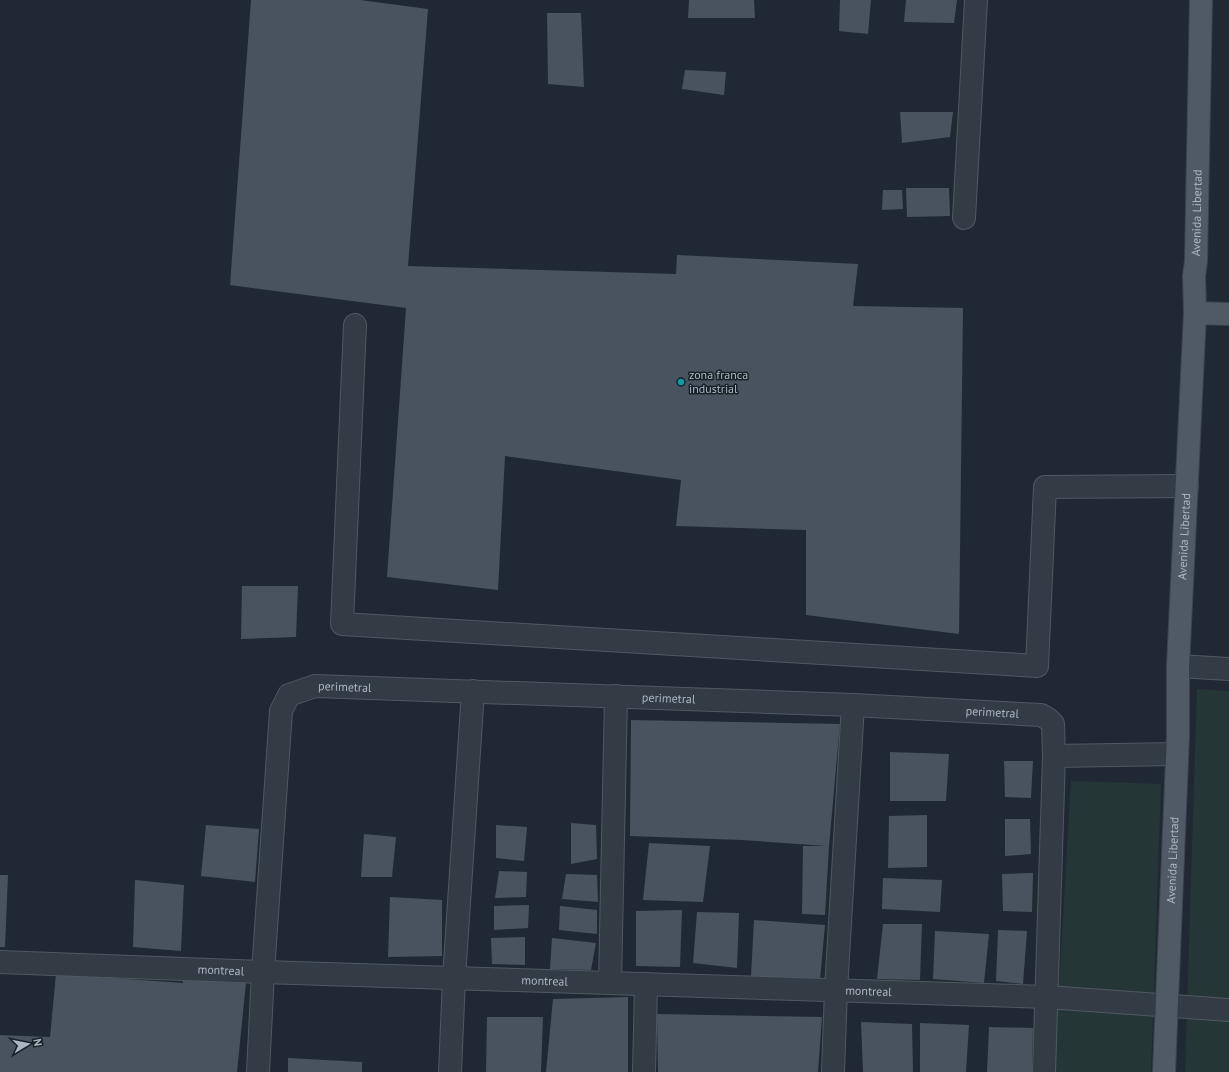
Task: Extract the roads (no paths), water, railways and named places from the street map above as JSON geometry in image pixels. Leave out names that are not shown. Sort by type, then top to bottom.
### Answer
[{"type":"main road","name":"Avenida Libertad","points":[[1164,1072],[1177,754],[1178,666],[1195,313],[1194,276],[1196,261],[1201,0]]},
{"type":"main road","points":[[1195,313],[1229,314]]},
{"type":"street","points":[[964,218],[976,0]]},
{"type":"street","points":[[355,325],[342,624],[1037,666],[1045,487],[1186,486]]},
{"type":"street","points":[[1178,666],[1229,669]]},
{"type":"street","name":"perimetral","points":[[263,972],[281,711],[289,695],[315,686],[853,705],[1041,715],[1048,719],[1052,724],[1054,756]]},
{"type":"street","points":[[450,1072],[454,978],[473,691]]},
{"type":"street","points":[[610,983],[616,696]]},
{"type":"street","points":[[833,1072],[836,990],[853,705]]},
{"type":"street","points":[[1044,1072],[1054,756],[1177,754]]},
{"type":"street","name":"montreal","points":[[0,962],[263,972],[1047,997],[1229,1010]]},
{"type":"street","points":[[258,1072],[263,972]]},
{"type":"street","points":[[644,1072],[646,984]]},
{"type":"place","name":"zona franca industrial","points":[[681,382]]}]
